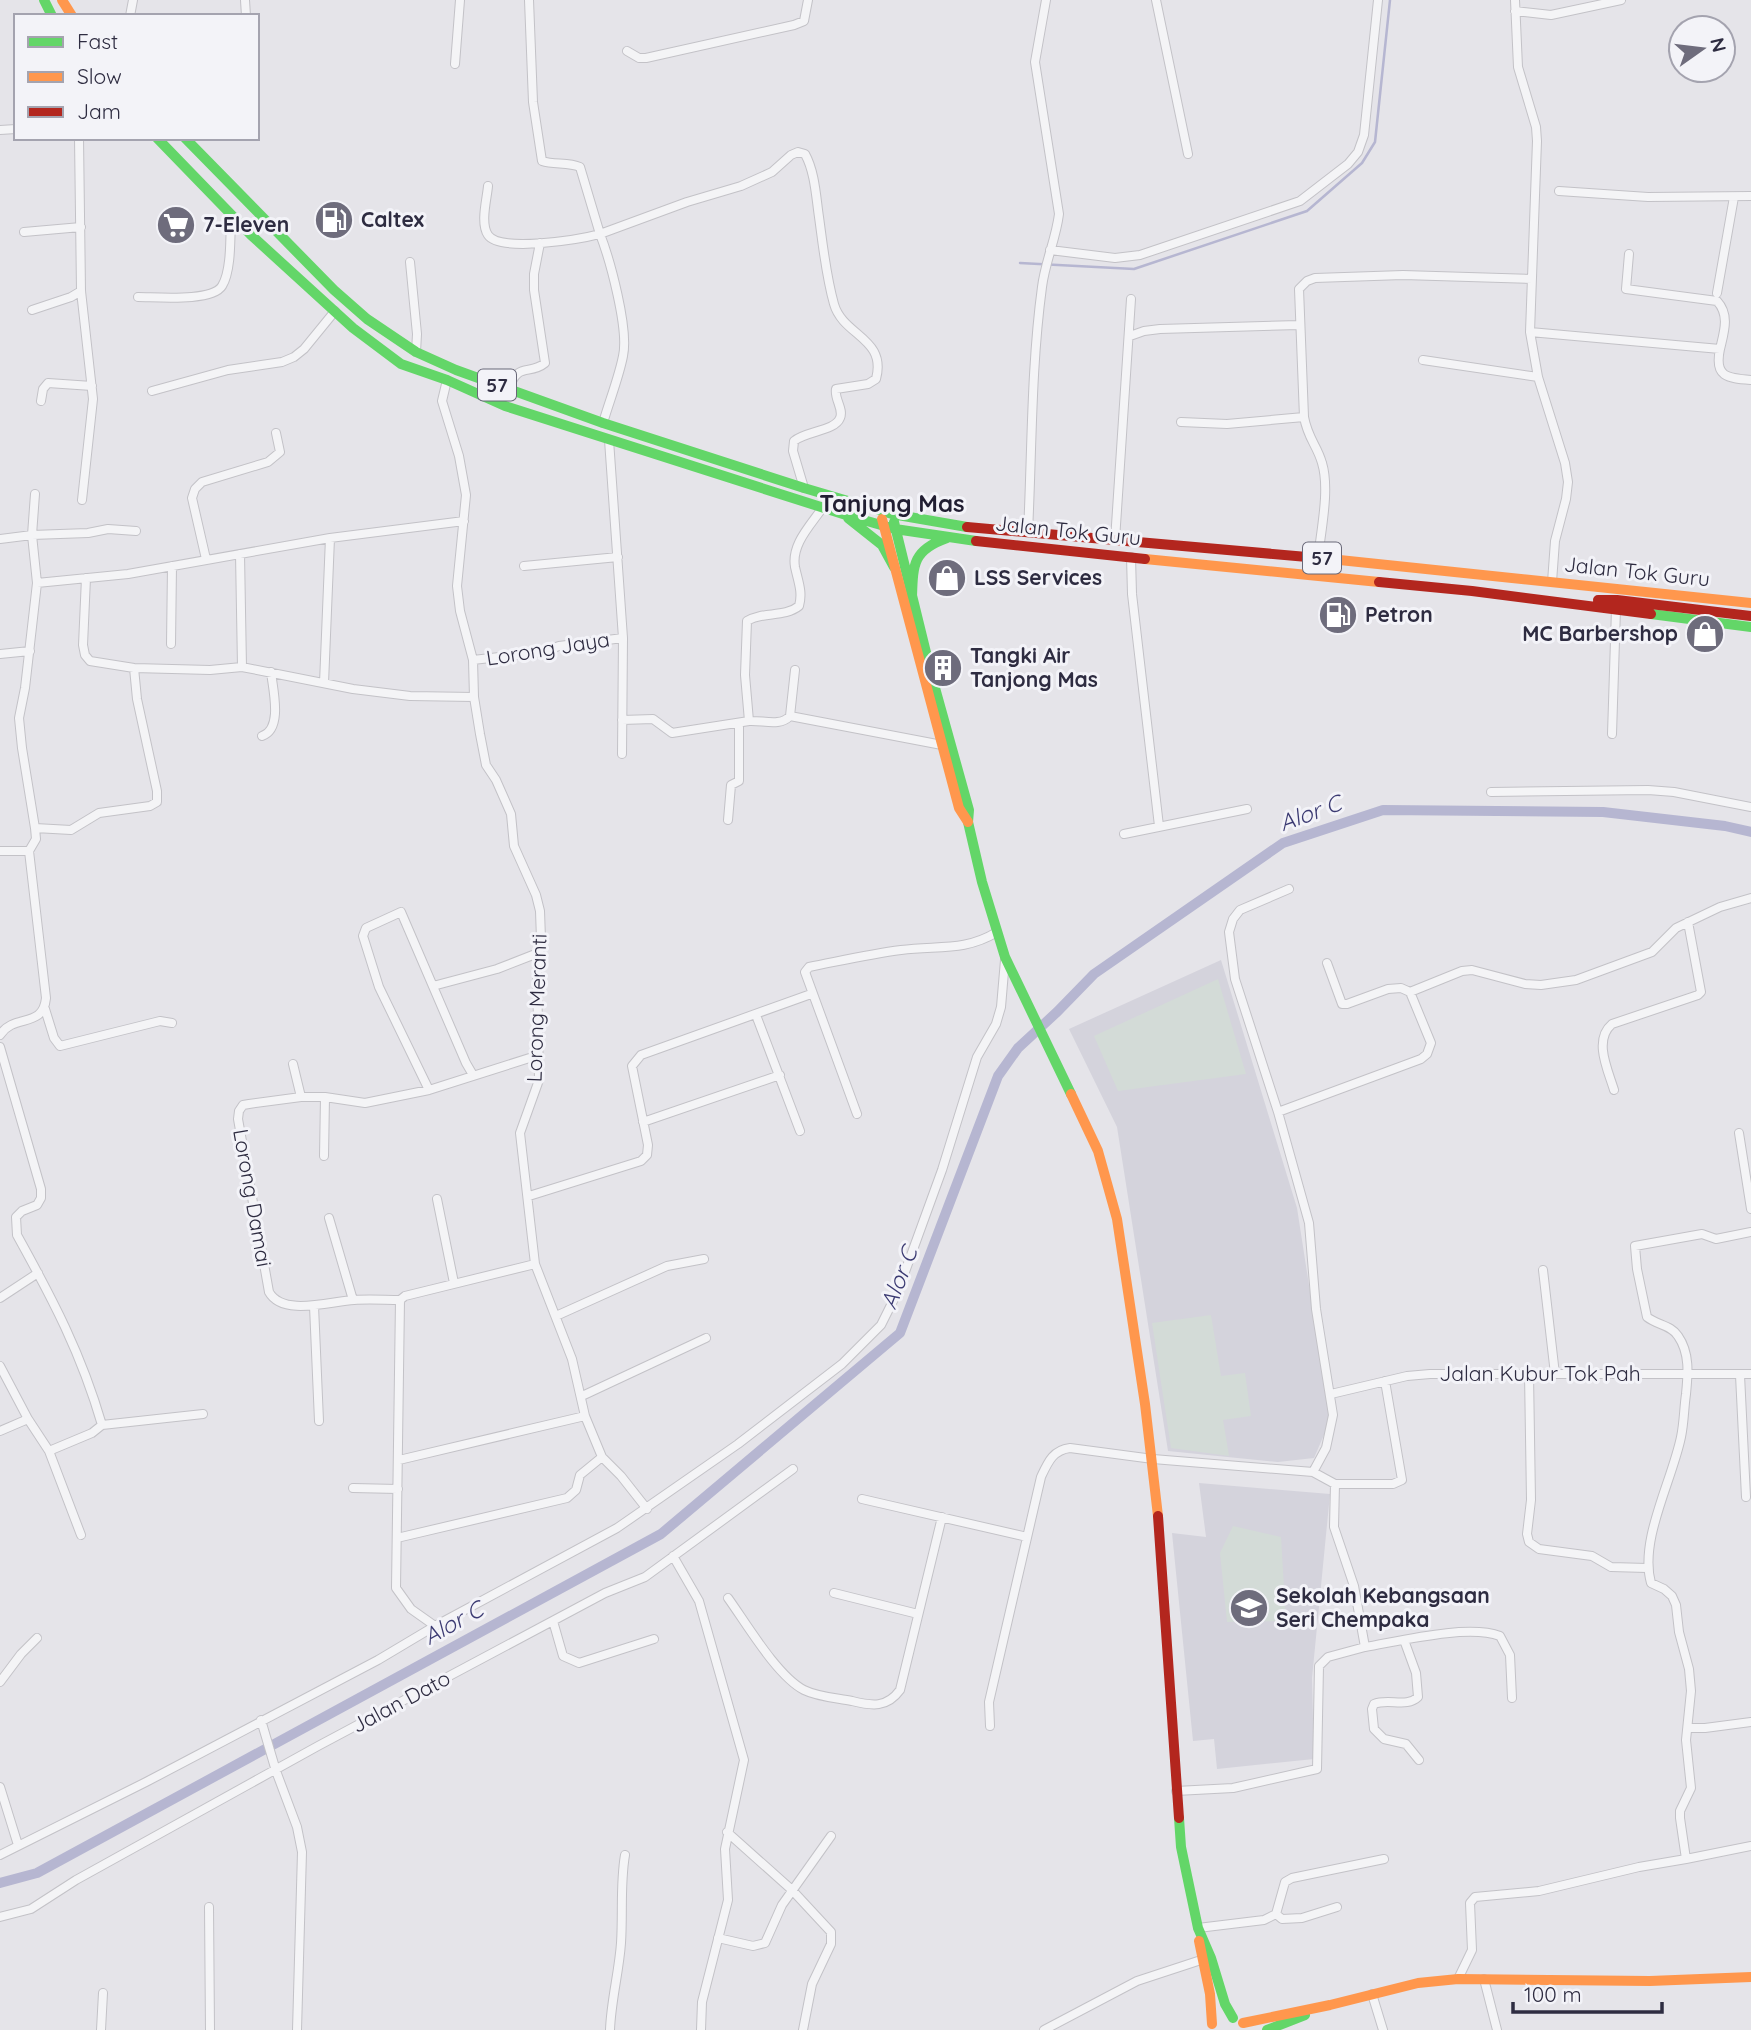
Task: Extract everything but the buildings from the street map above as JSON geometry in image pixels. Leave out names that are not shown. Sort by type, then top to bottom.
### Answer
[{"type":"main road","name":"Jalan Tok Guru","points":[[159,140],[251,236],[352,328],[401,363],[505,406],[823,507],[889,527],[951,537],[1131,558],[1461,589],[1751,627]]},
{"type":"main road","name":"57","points":[[187,140],[334,290],[367,319],[416,352],[456,370],[603,423],[892,514]]},
{"type":"main road","points":[[205,188],[219,173]]},
{"type":"main road","points":[[880,511],[889,527],[912,597],[969,810],[968,822]]},
{"type":"main road","points":[[846,514],[850,521],[882,545],[894,567]]},
{"type":"main road","name":"Jalan Tok Guru","points":[[892,514],[950,525],[1318,558],[1751,603]]},
{"type":"main road","points":[[892,514],[889,527],[894,567],[959,808],[968,822],[1005,957],[1098,1151],[1112,1196],[1122,1245],[1153,1459],[1183,1861],[1210,1994],[1210,2027],[1226,2018],[1241,2024],[1418,1983],[1458,1979],[1650,1981],[1751,1977]]},
{"type":"main road","points":[[912,597],[914,570],[920,551],[927,545],[951,537]]},
{"type":"main road","points":[[1726,601],[1751,598]]},
{"type":"main road","points":[[1548,600],[1617,600],[1751,616]]},
{"type":"main road","points":[[1198,1928],[1211,1958],[1225,2004],[1241,2024]]},
{"type":"main road","points":[[1267,2030],[1330,2005]]},
{"type":"street","points":[[455,64],[460,0]]},
{"type":"street","points":[[529,0],[533,102],[542,160],[551,164],[580,167],[610,261],[625,340],[624,354],[603,423]]},
{"type":"street","points":[[627,51],[639,58],[646,58],[794,25],[804,21],[808,0]]},
{"type":"street","points":[[1028,532],[1042,283],[1057,232],[1059,214],[1034,62],[1046,0]]},
{"type":"street","points":[[1156,0],[1188,154]]},
{"type":"street","points":[[1050,252],[1115,258],[1140,255],[1300,201],[1348,164],[1358,152],[1364,135],[1378,0]]},
{"type":"street","points":[[1515,0],[1518,67],[1536,127],[1537,141],[1530,332],[1538,377],[1565,463],[1568,482],[1555,541],[1552,582]]},
{"type":"street","points":[[1515,11],[1551,15],[1621,0]]},
{"type":"street","points":[[79,140],[81,292],[93,399],[82,500]]},
{"type":"street","points":[[488,186],[485,224],[487,234],[494,240],[540,243],[600,234],[687,202],[741,186],[772,172],[791,155],[798,152],[805,154],[834,304],[846,326],[872,345],[878,372],[876,379],[868,384],[836,389],[840,419],[834,425],[801,435],[794,442],[793,452],[804,488]]},
{"type":"street","points":[[1559,191],[1648,197],[1751,196]]},
{"type":"street","points":[[1717,293],[1734,197]]},
{"type":"street","points":[[138,297],[204,296],[215,293],[222,286],[226,275],[231,215]]},
{"type":"street","points":[[24,232],[81,226]]},
{"type":"street","points":[[509,389],[517,372],[540,367],[545,363],[534,290],[540,243]]},
{"type":"street","points":[[1629,254],[1626,289],[1717,301],[1726,318],[1718,365],[1724,375],[1730,378],[1751,380]]},
{"type":"street","points":[[410,262],[417,334],[416,352]]},
{"type":"street","points":[[1318,558],[1325,481],[1322,461],[1307,434],[1304,417],[1299,325],[1300,289],[1307,281],[1315,278],[1403,275],[1532,279]]},
{"type":"street","points":[[32,310],[71,298],[81,292]]},
{"type":"street","points":[[1115,540],[1131,299]]},
{"type":"street","points":[[152,391],[228,370],[282,362],[294,357],[304,349],[335,311]]},
{"type":"street","points":[[1130,336],[1160,329],[1299,325]]},
{"type":"street","points":[[1530,332],[1720,349]]},
{"type":"street","points":[[1423,360],[1538,377]]},
{"type":"street","name":"Lorong Meranti","points":[[447,380],[442,401],[464,478],[466,495],[457,586],[460,611],[473,660],[474,697],[486,765],[505,796],[511,814],[514,846],[536,895],[540,911],[539,1080],[520,1133],[535,1264],[572,1359],[585,1416],[602,1457],[647,1509]]},
{"type":"street","points":[[41,401],[43,389],[48,383],[92,386]]},
{"type":"street","points":[[1181,422],[1227,424],[1304,417]]},
{"type":"street","points":[[206,559],[192,498],[195,489],[202,482],[268,462],[276,457],[280,452],[276,433]]},
{"type":"street","points":[[609,440],[623,638],[622,754]]},
{"type":"street","points":[[34,494],[32,535],[37,583],[19,718],[36,839],[29,851],[45,984],[44,1009],[54,1038],[60,1046],[160,1021],[172,1023]]},
{"type":"street","points":[[750,721],[745,675],[747,621],[753,617],[783,614],[799,606],[802,596],[795,561],[797,548],[802,536],[823,507]]},
{"type":"street","points":[[37,583],[128,574],[330,538],[464,521]]},
{"type":"street","points":[[0,539],[32,535],[88,534],[108,529],[136,531]]},
{"type":"street","points":[[324,683],[330,538]]},
{"type":"street","points":[[240,554],[242,667]]},
{"type":"street","points":[[524,566],[618,558]]},
{"type":"street","points":[[1131,558],[1132,594],[1159,826]]},
{"type":"street","points":[[172,566],[172,644]]},
{"type":"street","points":[[86,578],[83,645],[90,662],[134,668],[232,670],[242,667],[410,696],[474,697]]},
{"type":"street","points":[[1612,734],[1616,609]]},
{"type":"street","name":"Lorong Jaya","points":[[473,660],[623,638]]},
{"type":"street","points":[[0,654],[30,651]]},
{"type":"street","points":[[35,828],[71,830],[99,813],[150,806],[157,802],[137,699],[134,668]]},
{"type":"street","points":[[790,716],[794,670]]},
{"type":"street","points":[[262,736],[269,734],[272,729],[274,716],[271,673]]},
{"type":"street","points":[[622,720],[653,719],[672,733],[750,721],[781,722],[790,716],[942,745]]},
{"type":"street","points":[[728,820],[731,785],[739,780],[740,723]]},
{"type":"street","points":[[1492,792],[1648,790],[1674,792],[1751,807]]},
{"type":"street","points":[[1124,834],[1247,809]]},
{"type":"street","points":[[0,851],[29,851]]},
{"type":"street","points":[[1290,889],[1241,910],[1233,919],[1229,932],[1235,979],[1278,1112],[1309,1223],[1316,1308],[1333,1415],[1331,1433],[1313,1472]]},
{"type":"street","points":[[1327,963],[1342,1003],[1347,1004],[1395,988],[1410,992],[1462,971],[1472,970],[1524,984],[1576,981],[1654,951],[1673,930],[1720,907],[1751,898]]},
{"type":"street","points":[[429,1090],[379,987],[363,936],[366,928],[401,912],[473,1075]]},
{"type":"street","points":[[1614,1090],[1602,1043],[1607,1028],[1701,992],[1688,922]]},
{"type":"street","points":[[857,1114],[811,994],[805,971],[809,967],[903,950],[968,946],[997,932]]},
{"type":"street","points":[[433,986],[497,970],[538,953]]},
{"type":"street","points":[[0,1855],[262,1723],[583,1547],[647,1509],[824,1380],[881,1325],[898,1291],[977,1057],[996,1024],[1001,1007],[1005,957]]},
{"type":"street","points":[[1278,1112],[1421,1059],[1427,1054],[1430,1039],[1410,992]]},
{"type":"street","points":[[528,1196],[641,1161],[647,1155],[648,1144],[633,1074],[632,1066],[635,1060],[655,1049],[811,994]]},
{"type":"street","points":[[0,1035],[9,1024],[32,1018],[44,1009]]},
{"type":"street","points":[[756,1015],[800,1131]]},
{"type":"street","points":[[0,1047],[41,1189],[41,1198],[37,1205],[22,1211],[16,1217],[17,1235],[71,1336],[102,1426]]},
{"type":"street","name":"Lorong Damai","points":[[535,1264],[405,1296],[400,1300],[353,1300],[314,1306],[280,1303],[273,1299],[269,1292],[238,1119],[243,1105],[301,1097],[325,1097],[365,1103],[429,1090],[539,1055]]},
{"type":"street","points":[[293,1064],[301,1097]]},
{"type":"street","points":[[643,1122],[780,1075]]},
{"type":"street","points":[[324,1156],[325,1097]]},
{"type":"street","points":[[1739,1133],[1751,1209]]},
{"type":"street","points":[[437,1199],[454,1283]]},
{"type":"street","points":[[328,1218],[353,1300]]},
{"type":"street","points":[[1686,1859],[1680,1818],[1691,1788],[1686,1740],[1691,1691],[1689,1669],[1679,1632],[1676,1605],[1672,1596],[1651,1583],[1647,1568],[1655,1524],[1681,1435],[1688,1374],[1683,1345],[1677,1333],[1647,1317],[1635,1246],[1702,1234],[1716,1239],[1751,1232]]},
{"type":"street","points":[[556,1316],[667,1266],[704,1259]]},
{"type":"street","points":[[1543,1270],[1555,1374]]},
{"type":"street","points":[[0,1298],[38,1273]]},
{"type":"street","points":[[400,1300],[396,1588],[411,1609],[435,1626]]},
{"type":"street","points":[[314,1306],[319,1421]]},
{"type":"street","points":[[582,1396],[706,1338]]},
{"type":"street","points":[[0,1366],[28,1419],[49,1451],[81,1535]]},
{"type":"street","name":"Jalan Kubur Tok Pah","points":[[1331,1394],[1430,1374],[1751,1374]]},
{"type":"street","points":[[1529,1374],[1529,1542],[1539,1549],[1591,1556],[1612,1567],[1647,1568]]},
{"type":"street","points":[[1740,1374],[1746,1497]]},
{"type":"street","points":[[990,1726],[989,1702],[1041,1477],[1049,1458],[1062,1449],[1313,1472],[1335,1484],[1393,1484],[1402,1480],[1385,1381]]},
{"type":"street","points":[[49,1451],[102,1426],[203,1415]]},
{"type":"street","points":[[399,1460],[585,1416]]},
{"type":"street","points":[[0,1431],[28,1419]]},
{"type":"street","points":[[397,1538],[567,1498],[576,1490],[580,1475],[602,1457]]},
{"type":"street","name":"Jalan Dato","points":[[0,1917],[31,1909],[76,1880],[244,1785],[604,1593],[645,1577],[793,1469]]},
{"type":"street","points":[[1335,1484],[1334,1527],[1354,1587],[1365,1647]]},
{"type":"street","points":[[353,1488],[398,1489]]},
{"type":"street","points":[[862,1499],[1027,1537]]},
{"type":"street","points":[[728,1598],[760,1643],[796,1685],[807,1692],[872,1706],[884,1704],[894,1699],[900,1690],[942,1517]]},
{"type":"street","points":[[673,1556],[699,1601],[742,1749],[743,1771],[727,1832],[725,1863],[728,1900],[702,2002],[701,2030]]},
{"type":"street","points":[[834,1593],[918,1614]]},
{"type":"street","points":[[553,1621],[557,1644],[563,1656],[579,1663],[654,1639]]},
{"type":"street","points":[[1176,1790],[1233,1788],[1317,1769],[1317,1673],[1319,1665],[1328,1657],[1404,1640],[1465,1632],[1492,1633],[1500,1636],[1510,1656],[1512,1698]]},
{"type":"street","points":[[0,1682],[37,1638]]},
{"type":"street","points":[[1404,1640],[1416,1673],[1418,1698],[1410,1702],[1374,1703],[1374,1729],[1384,1739],[1406,1744],[1419,1760]]},
{"type":"street","points":[[1688,1728],[1751,1722]]},
{"type":"street","points":[[262,1723],[297,1827],[302,1852],[297,2030]]},
{"type":"street","points":[[0,1787],[18,1845]]},
{"type":"street","points":[[727,1832],[792,1890],[828,1926],[833,1938],[812,1984],[803,2030]]},
{"type":"street","points":[[718,1938],[753,1946],[765,1943],[782,1905],[831,1836]]},
{"type":"street","points":[[1458,1979],[1472,1950],[1470,1903],[1475,1897],[1539,1891],[1639,1867],[1751,1846]]},
{"type":"street","points":[[610,2030],[621,1945],[621,1877],[625,1855]]},
{"type":"street","points":[[1198,1928],[1264,1920],[1276,1914],[1285,1882],[1292,1878],[1384,1859]]},
{"type":"street","points":[[209,1907],[210,2030]]},
{"type":"street","points":[[1276,1914],[1282,1919],[1302,1918],[1337,1907]]},
{"type":"street","points":[[1044,2030],[1137,1981],[1201,1960]]},
{"type":"street","points":[[1484,1979],[1497,2030]]},
{"type":"street","points":[[101,2030],[103,1993]]},
{"type":"street","points":[[1373,1994],[1383,2030]]},
{"type":"shaded area","points":[[1221,960],[1297,1208],[1329,1414],[1326,1430],[1314,1458],[1278,1462],[1168,1451],[1117,1127],[1069,1029]]},
{"type":"shaded area","points":[[1218,979],[1246,1074],[1118,1091],[1094,1036]]},
{"type":"shaded area","points":[[1211,1315],[1221,1376],[1245,1373],[1251,1416],[1223,1420],[1229,1456],[1171,1448],[1152,1323]]},
{"type":"shaded area","name":"Sekolah Kebangsaan Seri Chempaka","points":[[1199,1483],[1330,1494],[1312,1678],[1314,1759],[1217,1769],[1214,1739],[1193,1741],[1172,1533],[1206,1537]]},
{"type":"shaded area","points":[[1233,1526],[1281,1537],[1286,1621],[1227,1622],[1220,1553]]},
{"type":"waterway","points":[[1020,263],[1134,269],[1307,211],[1362,163],[1375,142],[1390,0]]},
{"type":"waterway","name":"Alor C","points":[[0,1883],[37,1873],[661,1534],[900,1333],[998,1076],[1018,1048],[1094,974],[1283,843],[1383,810],[1603,812],[1725,826],[1751,832]]},
{"type":"traffic: fast","points":[[44,0],[51,14]]},
{"type":"traffic: fast","points":[[159,140],[251,235],[353,328],[401,364],[447,380],[505,406],[846,515],[895,529],[976,541]]},
{"type":"traffic: fast","points":[[187,140],[334,290],[367,319],[416,352],[456,370],[603,423],[804,488],[892,514],[967,527]]},
{"type":"traffic: fast","points":[[848,518],[882,545],[894,567]]},
{"type":"traffic: fast","points":[[894,522],[932,677],[969,810],[968,822],[982,882],[1005,957],[1071,1094]]},
{"type":"traffic: fast","points":[[912,597],[913,576],[921,553],[947,538]]},
{"type":"traffic: fast","points":[[1651,614],[1751,627]]},
{"type":"traffic: fast","points":[[1179,1818],[1181,1847],[1198,1928],[1211,1958],[1225,2004],[1233,2018]]},
{"type":"traffic: fast","points":[[1267,2030],[1305,2015]]},
{"type":"traffic: slow","points":[[62,0],[71,14]]},
{"type":"traffic: slow","points":[[882,519],[959,808],[968,822]]},
{"type":"traffic: slow","points":[[1145,559],[1379,582]]},
{"type":"traffic: slow","points":[[1330,559],[1751,603]]},
{"type":"traffic: slow","points":[[1071,1094],[1098,1151],[1117,1219],[1145,1404],[1158,1516]]},
{"type":"traffic: slow","points":[[1199,1941],[1210,1994],[1212,2024]]},
{"type":"traffic: slow","points":[[1243,2023],[1418,1983],[1458,1979],[1650,1981],[1751,1977]]},
{"type":"traffic: jam","points":[[967,527],[1330,559]]},
{"type":"traffic: jam","points":[[976,541],[1145,559]]},
{"type":"traffic: jam","points":[[1379,582],[1651,614]]},
{"type":"traffic: jam","points":[[1598,600],[1751,616]]},
{"type":"traffic: jam","points":[[1158,1516],[1179,1818]]},
{"type":"place","name":"Caltex","points":[[334,220]]},
{"type":"place","name":"7-Eleven","points":[[176,225]]},
{"type":"place","name":"LSS Services","points":[[947,578]]},
{"type":"place","name":"Petron","points":[[1338,615]]},
{"type":"place","name":"MC Barbershop","points":[[1705,634]]},
{"type":"place","name":"Tangki Air Tanjong Mas","points":[[943,668]]},
{"type":"place","name":"Sekolah Kebangsaan Seri Chempaka","points":[[1249,1608]]},
{"type":"district","name":"Tanjung Mas","points":[[892,504]]}]
